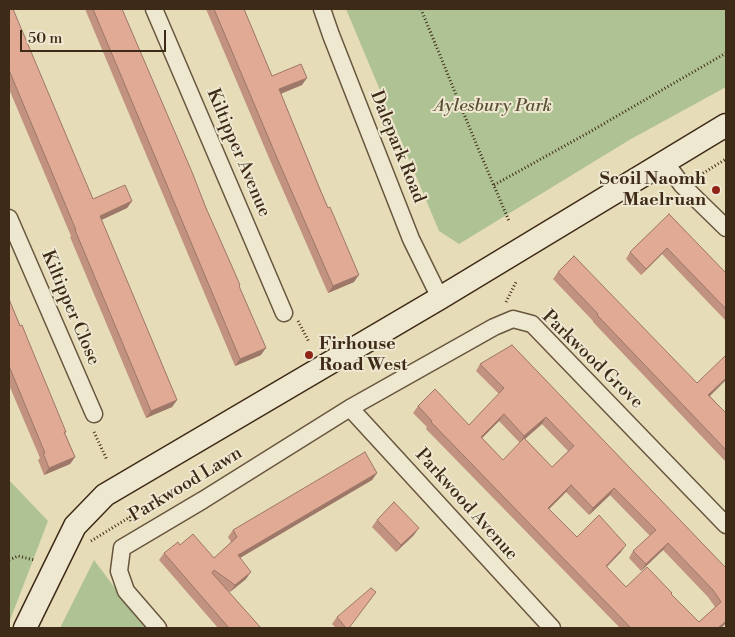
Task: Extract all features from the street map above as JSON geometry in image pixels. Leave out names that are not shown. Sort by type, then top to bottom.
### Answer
[{"type":"street","name":"Kiltipper Avenue","points":[[154,9],[291,317]]},
{"type":"street","name":"Dalepark Road","points":[[322,9],[411,239],[440,298]]},
{"type":"street","points":[[25,628],[75,526],[105,495],[440,298],[726,125]]},
{"type":"street","points":[[665,162],[682,185],[726,228]]},
{"type":"street","name":"Kiltipper Close","points":[[9,218],[94,414]]},
{"type":"street","name":"Parkwood Grove","points":[[350,408],[494,327],[513,319],[532,324],[726,525]]},
{"type":"street","name":"Parkwood Lawn","points":[[158,628],[126,591],[119,571],[122,548],[350,408]]},
{"type":"street","name":"Parkwood Avenue","points":[[350,408],[552,628]]},
{"type":"path","points":[[421,9],[509,221]]},
{"type":"path","points":[[494,185],[726,53]]},
{"type":"path","points":[[693,179],[726,159]]},
{"type":"path","points":[[291,317],[309,342]]},
{"type":"path","points":[[94,432],[107,460]]},
{"type":"path","points":[[91,542],[130,517],[133,528]]},
{"type":"path","points":[[9,560],[18,556],[34,560]]},
{"type":"green space","name":"Aylesbury Park","points":[[346,9],[726,9],[726,87],[631,139],[459,244],[439,231]]},
{"type":"green space","points":[[9,480],[48,521],[9,623]]},
{"type":"green space","points":[[94,560],[145,628],[60,628]]},
{"type":"building","points":[[9,9],[13,9],[93,199],[125,185],[132,201],[100,216],[177,400],[151,411],[9,70]]},
{"type":"building","points":[[93,9],[122,9],[266,348],[240,359]]},
{"type":"building","points":[[214,9],[244,9],[272,76],[301,64],[307,78],[279,89],[328,208],[330,207],[359,275],[333,286]]},
{"type":"building","points":[[669,214],[726,273],[726,309],[667,248],[646,269],[630,252]]},
{"type":"building","points":[[574,256],[697,383],[726,355],[726,378],[708,395],[726,413],[726,450],[558,272]]},
{"type":"building","points":[[9,299],[20,326],[22,325],[75,457],[49,468],[43,453],[45,453],[9,366]]},
{"type":"building","points":[[512,345],[726,568],[726,621],[718,628],[631,628],[431,422],[418,406],[435,389],[469,425],[504,388],[480,364]],"holes":[[[504,414],[524,436],[546,417],[574,446],[552,467],[524,438],[503,460],[481,437]],[[571,485],[593,508],[614,488],[656,530],[633,551],[646,564],[668,543],[713,590],[721,602],[699,622],[647,567],[626,587],[606,566],[626,545],[599,515],[577,537],[548,508]]]},
{"type":"building","points":[[365,452],[377,473],[238,555],[251,572],[235,585],[214,570],[212,573],[261,628],[229,628],[164,553],[178,542],[180,545],[193,534],[214,558],[237,537],[233,530]]},
{"type":"building","points":[[394,502],[419,528],[401,545],[377,520]]},
{"type":"building","points":[[371,588],[376,592],[349,628],[346,628],[337,617]]},
{"type":"place","name":"Scoil Naomh Maelruan","points":[[716,190]]},
{"type":"place","name":"Firhouse Road West","points":[[309,355]]}]
